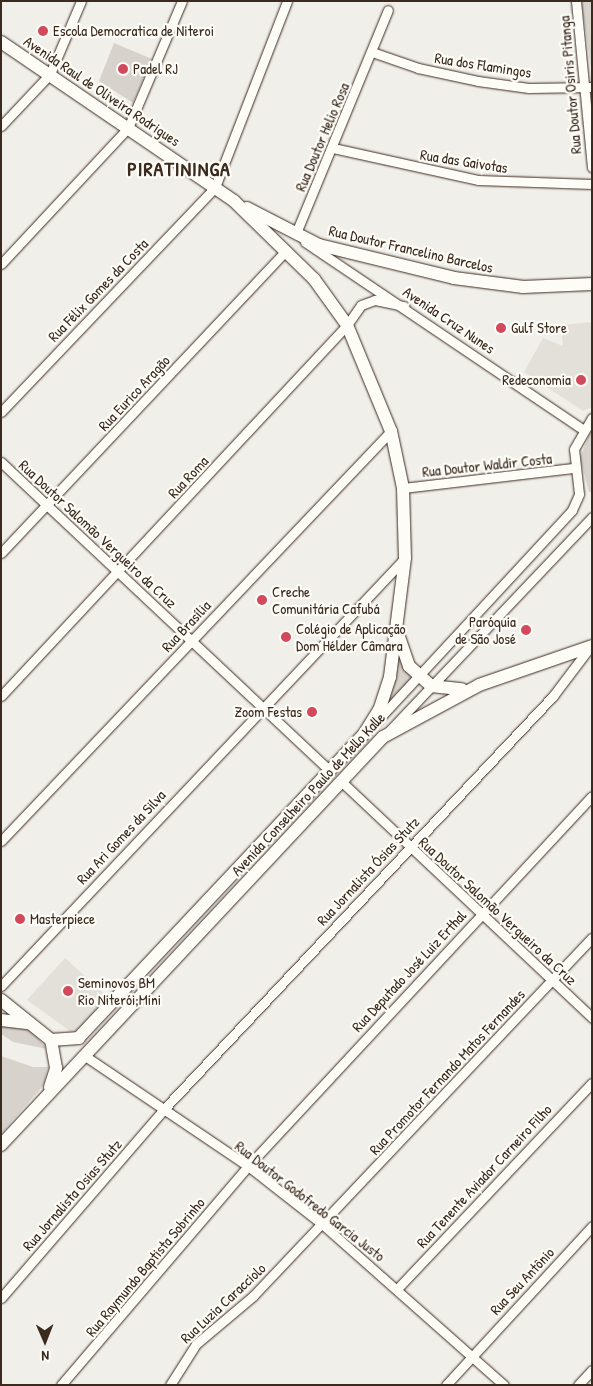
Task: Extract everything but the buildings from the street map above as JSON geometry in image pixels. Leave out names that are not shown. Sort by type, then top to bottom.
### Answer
[{"type":"main road","name":"Avenida Raul de Oliveira Rodrigues","points":[[1,42],[234,201]]},
{"type":"main road","name":"Rua Doutor Francelino Barcelos","points":[[234,201],[332,249],[454,278],[523,287],[592,284]]},
{"type":"main road","points":[[234,201],[286,251],[347,325],[391,431],[403,488],[405,558],[399,630],[384,698],[364,734]]},
{"type":"main road","points":[[399,630],[405,658],[420,677],[431,686],[453,691],[479,685],[591,647]]},
{"type":"main road","points":[[383,737],[479,685]]},
{"type":"main road","name":"Avenida Conselheiro Paulo de Mello Kalle","points":[[51,1040],[71,1040],[85,1033],[364,734]]},
{"type":"main road","name":"Avenida Conselheiro Paulo de Mello Kalle","points":[[1,1145],[48,1091],[85,1056],[383,737]]},
{"type":"main road","points":[[1,1000],[51,1040],[56,1068],[48,1091]]},
{"type":"main road","points":[[1,1020],[34,1026]]},
{"type":"street","points":[[1,126],[50,74],[80,1]]},
{"type":"street","points":[[1,264],[128,128],[182,1]]},
{"type":"street","points":[[215,187],[287,1]]},
{"type":"street","name":"Rua Doutor Osiris Pitanga","points":[[576,1],[588,87],[592,166]]},
{"type":"street","name":"Rua Doutor Helio Rosa","points":[[298,234],[388,10]]},
{"type":"street","name":"Rua dos Flamingos","points":[[372,52],[418,68],[478,81],[588,87]]},
{"type":"street","name":"Rua das Gaivotas","points":[[333,148],[478,180],[592,184]]},
{"type":"street","name":"Rua Félix Gomes da Costa","points":[[1,412],[215,187]]},
{"type":"street","name":"Avenida Cruz Nunes","points":[[298,234],[317,252],[404,306],[582,429]]},
{"type":"street","name":"Rua Eurico Aragão","points":[[1,553],[286,251]]},
{"type":"street","name":"Rua Roma","points":[[1,696],[347,325],[367,301],[404,306]]},
{"type":"street","points":[[573,468],[582,429],[592,418]]},
{"type":"street","name":"Rua Brasília","points":[[1,841],[391,431]]},
{"type":"street","name":"Rua Doutor Salomão Vergueiro da Cruz","points":[[1,462],[329,770]]},
{"type":"street","name":"Rua Doutor Waldir Costa","points":[[403,488],[573,468]]},
{"type":"street","name":"Avenida Conselheiro Paulo de Mello Kalle","points":[[364,734],[420,677],[568,516],[579,494],[573,468]]},
{"type":"street","name":"Avenida Conselheiro Paulo de Mello Kalle","points":[[383,737],[592,517]]},
{"type":"street","name":"Rua Ari Gomes da Silva","points":[[1,986],[261,706],[405,558]]},
{"type":"street","name":"Rua Jornalista Ósias Stutz","points":[[163,1110],[553,696],[591,647]]},
{"type":"street","name":"Rua Doutor Salomão Vergueiro da Cruz","points":[[342,782],[592,1018]]},
{"type":"street","name":"Rua Deputado José Luiz Erthal","points":[[248,1166],[481,913],[592,796]]},
{"type":"street","name":"Rua Promotor Fernando Matos Fernandes","points":[[322,1224],[592,938]]},
{"type":"street","name":"Rua Doutor Godofredo Garcia Justo","points":[[85,1056],[248,1166],[322,1224],[504,1385]]},
{"type":"street","name":"Rua Tenente Aviador Carneiro Filho","points":[[397,1289],[592,1083]]},
{"type":"street","name":"Rua Jornalista Osias Stutz","points":[[1,1298],[163,1110]]},
{"type":"street","name":"Rua Raymundo Baptista Sobrinho","points":[[61,1385],[248,1166]]},
{"type":"street","name":"Rua Luzia Caracciolo","points":[[170,1385],[196,1344],[241,1308],[322,1224]]},
{"type":"street","name":"Rua Seu Antônio","points":[[446,1385],[592,1226]]},
{"type":"street","points":[[578,1385],[592,1370]]},
{"type":"shaded area","points":[[581,1],[592,1],[592,76],[585,27]]},
{"type":"shaded area","name":"Padel RJ","points":[[114,43],[152,59],[133,103],[99,81]]},
{"type":"shaded area","points":[[592,322],[592,407],[583,411],[524,372],[543,338],[563,346],[561,325]]},
{"type":"shaded area","points":[[592,428],[592,492],[589,492],[580,458]]},
{"type":"shaded area","points":[[398,651],[415,678],[378,718]]},
{"type":"shaded area","name":"Seminovos BM Rio Niterói;Mini","points":[[65,958],[108,997],[78,1030],[70,1031],[27,1000]]},
{"type":"shaded area","points":[[1,1026],[31,1030],[47,1049],[13,1042],[1,1034]]},
{"type":"shaded area","points":[[1,1056],[33,1067],[48,1067],[43,1086],[1,1134]]},
{"type":"place","name":"Escola Democratica de Niteroi","points":[[43,31]]},
{"type":"place","name":"Padel RJ","points":[[123,69]]},
{"type":"place","name":"Gulf Store","points":[[501,328]]},
{"type":"place","name":"Redeconomia","points":[[581,380]]},
{"type":"place","name":"Creche Comunitária Cafubá","points":[[262,600]]},
{"type":"place","name":"Paróquia de São José","points":[[526,630]]},
{"type":"place","name":"Colégio de Aplicação Dom Hélder Câmara","points":[[286,637]]},
{"type":"place","name":"Zoom Festas","points":[[312,712]]},
{"type":"place","name":"Masterpiece","points":[[20,919]]},
{"type":"place","name":"Seminovos BM Rio Niterói;Mini","points":[[68,991]]},
{"type":"district","name":"PIRATININGA","points":[[179,168]]}]
